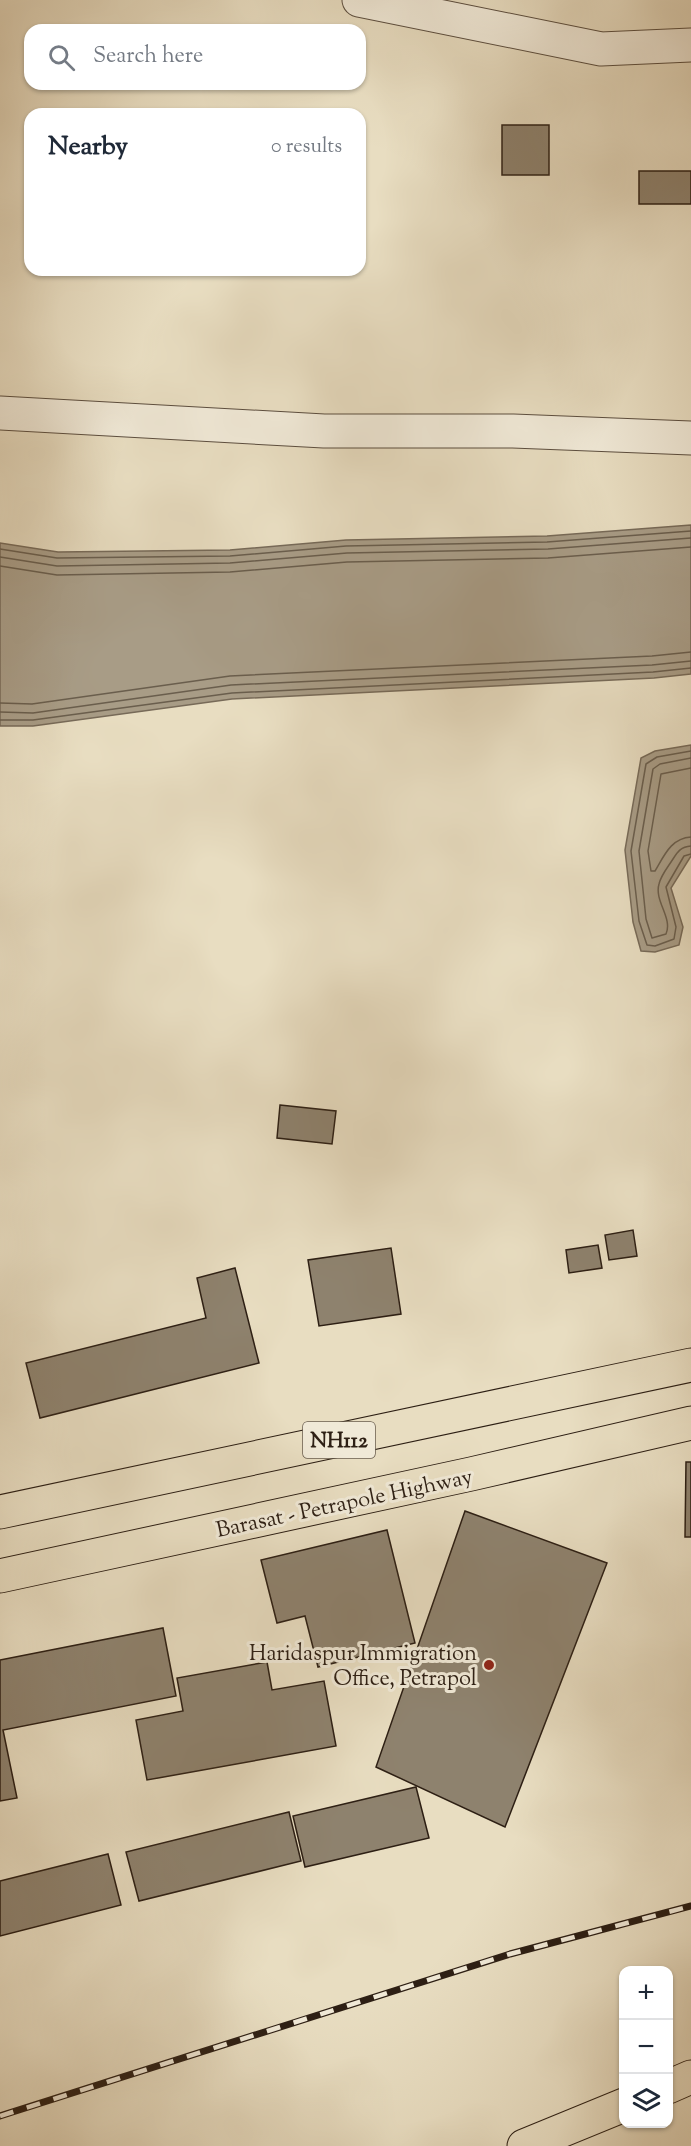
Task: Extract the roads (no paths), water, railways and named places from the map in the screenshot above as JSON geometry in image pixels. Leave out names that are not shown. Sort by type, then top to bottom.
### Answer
[{"type":"highway","name":"NH112","points":[[0,1512],[684,1366]]},
{"type":"highway","name":"Barasat - Petrapole Highway","points":[[0,1576],[471,1474],[689,1424]]},
{"type":"highway","points":[[673,2084],[691,2077]]},
{"type":"highway","points":[[524,2146],[619,2107]]},
{"type":"street","points":[[359,0],[601,49],[691,45]]},
{"type":"street","points":[[0,413],[324,431],[513,431],[691,438]]},
{"type":"water","points":[[691,525],[691,674],[654,678],[232,699],[33,726],[0,726],[0,543],[58,552],[230,550],[346,540],[547,536]]},
{"type":"water","points":[[691,745],[691,856],[671,888],[683,927],[679,945],[655,952],[641,951],[633,922],[625,850],[641,758],[655,751]]},
{"type":"railway","points":[[0,2116],[510,1954],[691,1906]]},
{"type":"place","name":"Haridaspur Immigration Office, Petrapol","points":[[489,1665]]}]
